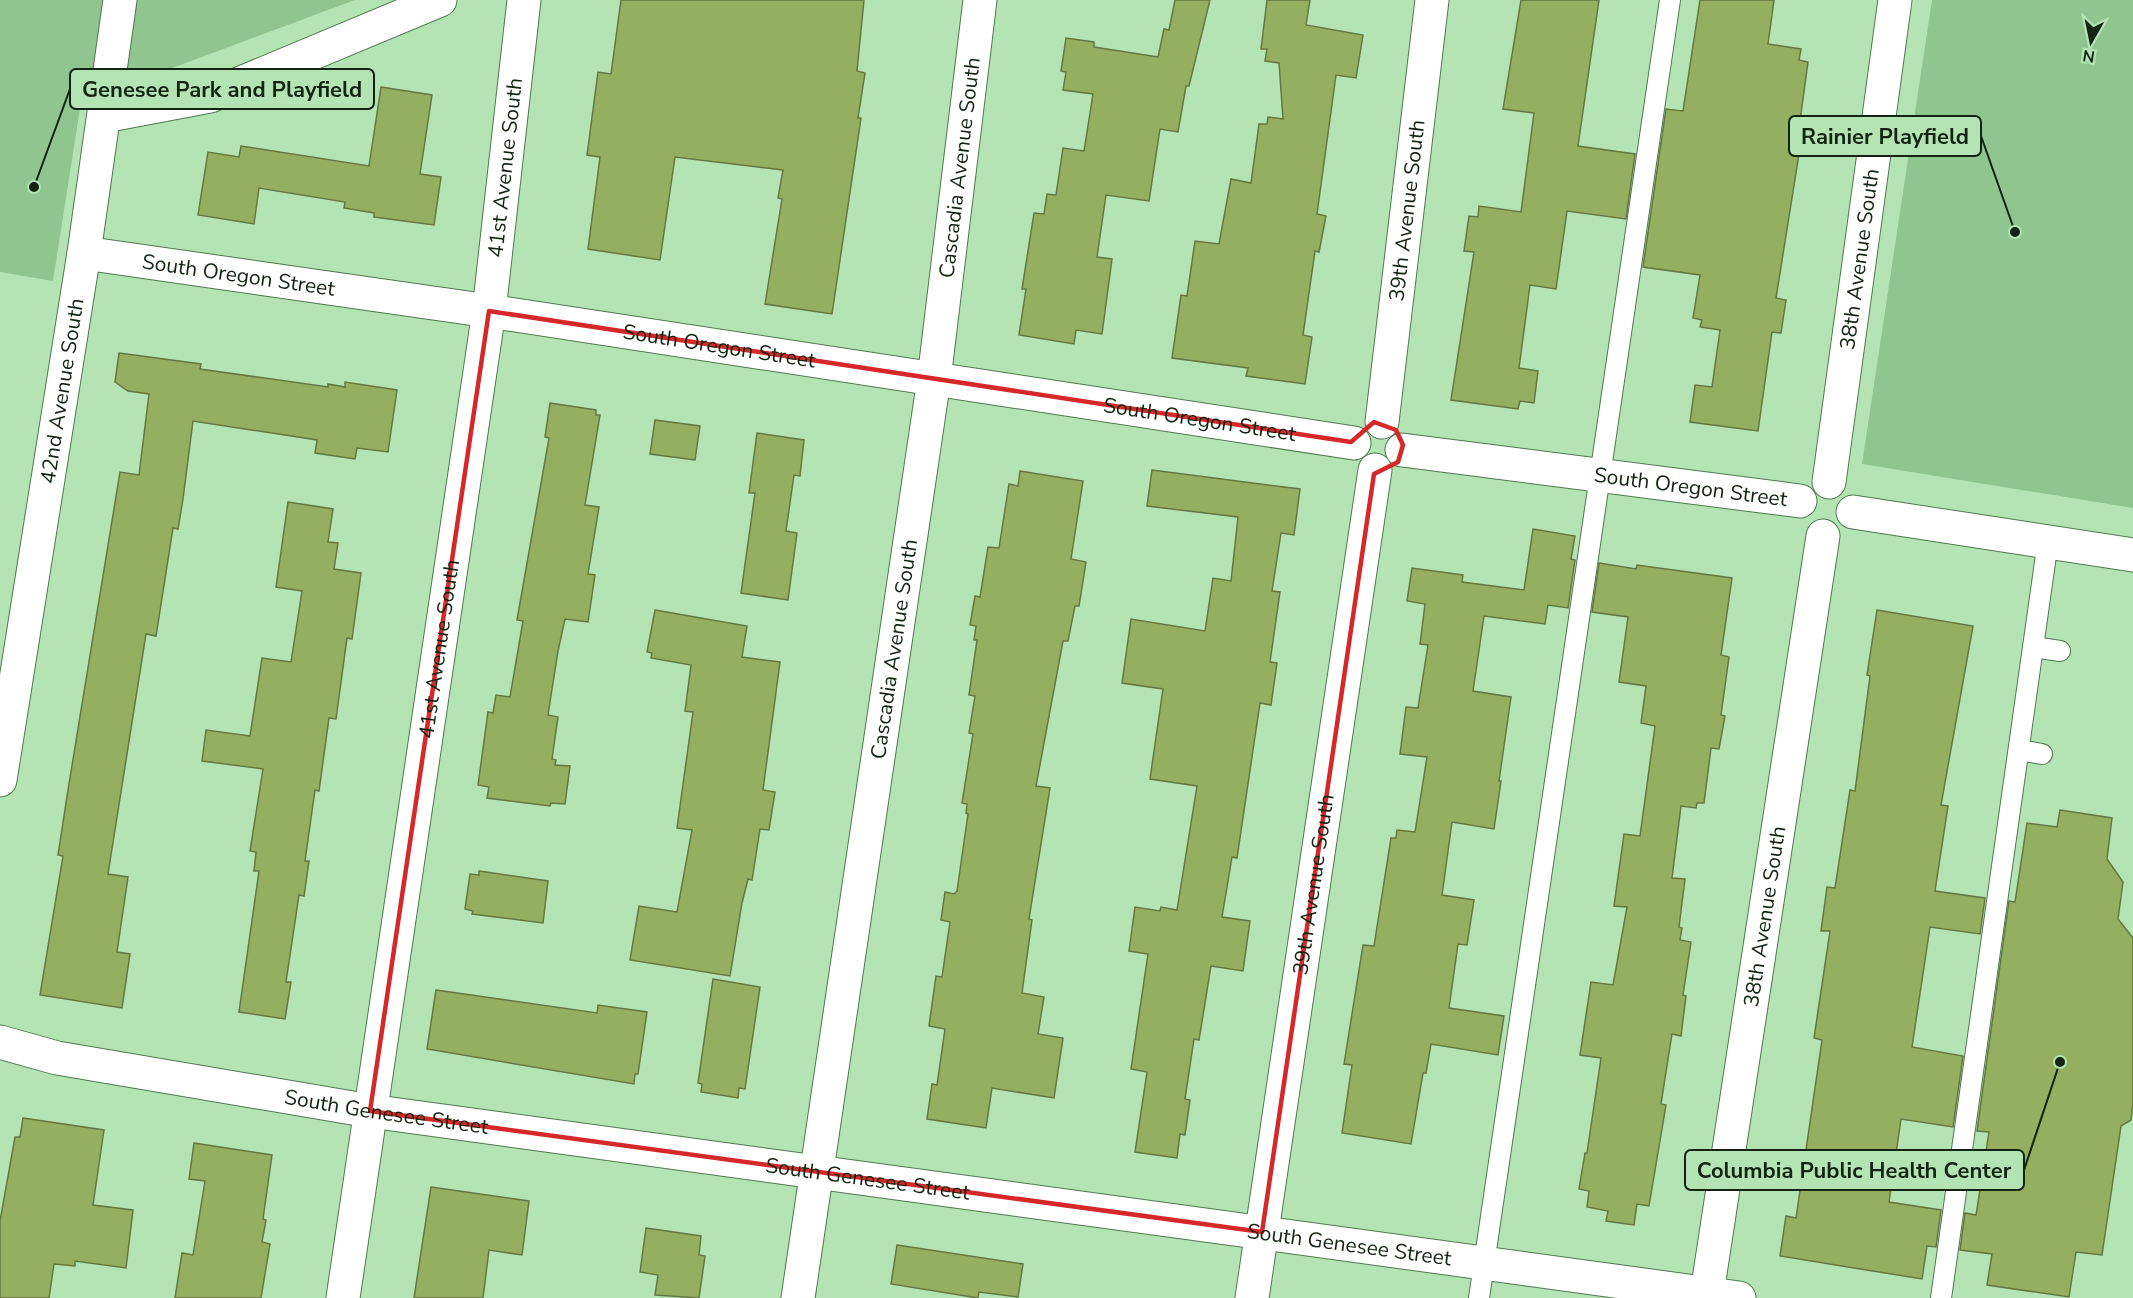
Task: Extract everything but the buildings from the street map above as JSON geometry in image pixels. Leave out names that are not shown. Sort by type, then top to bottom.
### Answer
[{"type":"street","name":"42nd Avenue South","points":[[0,780],[84,253],[120,0]]},
{"type":"street","points":[[104,116],[210,96],[440,0]]},
{"type":"street","name":"41st Avenue South","points":[[343,1298],[489,311],[524,0]]},
{"type":"street","name":"Cascadia Avenue South","points":[[798,1298],[934,379],[980,0]]},
{"type":"street","name":"39th Avenue South","points":[[1382,422],[1432,0]]},
{"type":"street","name":"38th Avenue South","points":[[1829,482],[1895,0]]},
{"type":"street","name":"South Oregon Street","points":[[84,253],[489,311],[1353,443]]},
{"type":"street","points":[[1382,422],[1396,430],[1401,437],[1402,450],[1398,462],[1391,467],[1367,469],[1356,458],[1353,443],[1356,435],[1367,424],[1382,422]]},
{"type":"street","name":"South Oregon Street","points":[[1402,450],[1800,501]]},
{"type":"street","name":"39th Avenue South","points":[[1252,1298],[1375,470]]},
{"type":"street","points":[[1829,482],[1838,484],[1850,496],[1853,512],[1848,525],[1839,533],[1823,536],[1806,527],[1799,510],[1800,501],[1811,486],[1829,482]]},
{"type":"street","points":[[1853,512],[2133,555]]},
{"type":"street","name":"38th Avenue South","points":[[1706,1295],[1823,536]]},
{"type":"street","name":"South Genesee Street","points":[[0,1042],[57,1058],[370,1111],[1739,1298]]},
{"type":"lane","points":[[1479,1298],[1670,0]]},
{"type":"lane","points":[[1941,1298],[2048,541]]},
{"type":"lane","points":[[2033,647],[2060,651]]},
{"type":"lane","points":[[2019,750],[2042,754]]},
{"type":"highlighted area","points":[[489,311],[1351,442],[1374,422],[1396,430],[1403,445],[1398,462],[1374,474],[1262,1232],[370,1111]]},
{"type":"green space","points":[[0,0],[355,0],[81,102],[53,281],[0,272]]},
{"type":"green space","points":[[1932,0],[2133,0],[2133,508],[1862,464]]},
{"type":"place","name":"Genesee Park and Playfield","points":[[34,187]]},
{"type":"place","name":"Rainier Playfield","points":[[2015,232]]},
{"type":"place","name":"Columbia Public Health Center","points":[[2060,1062]]}]
